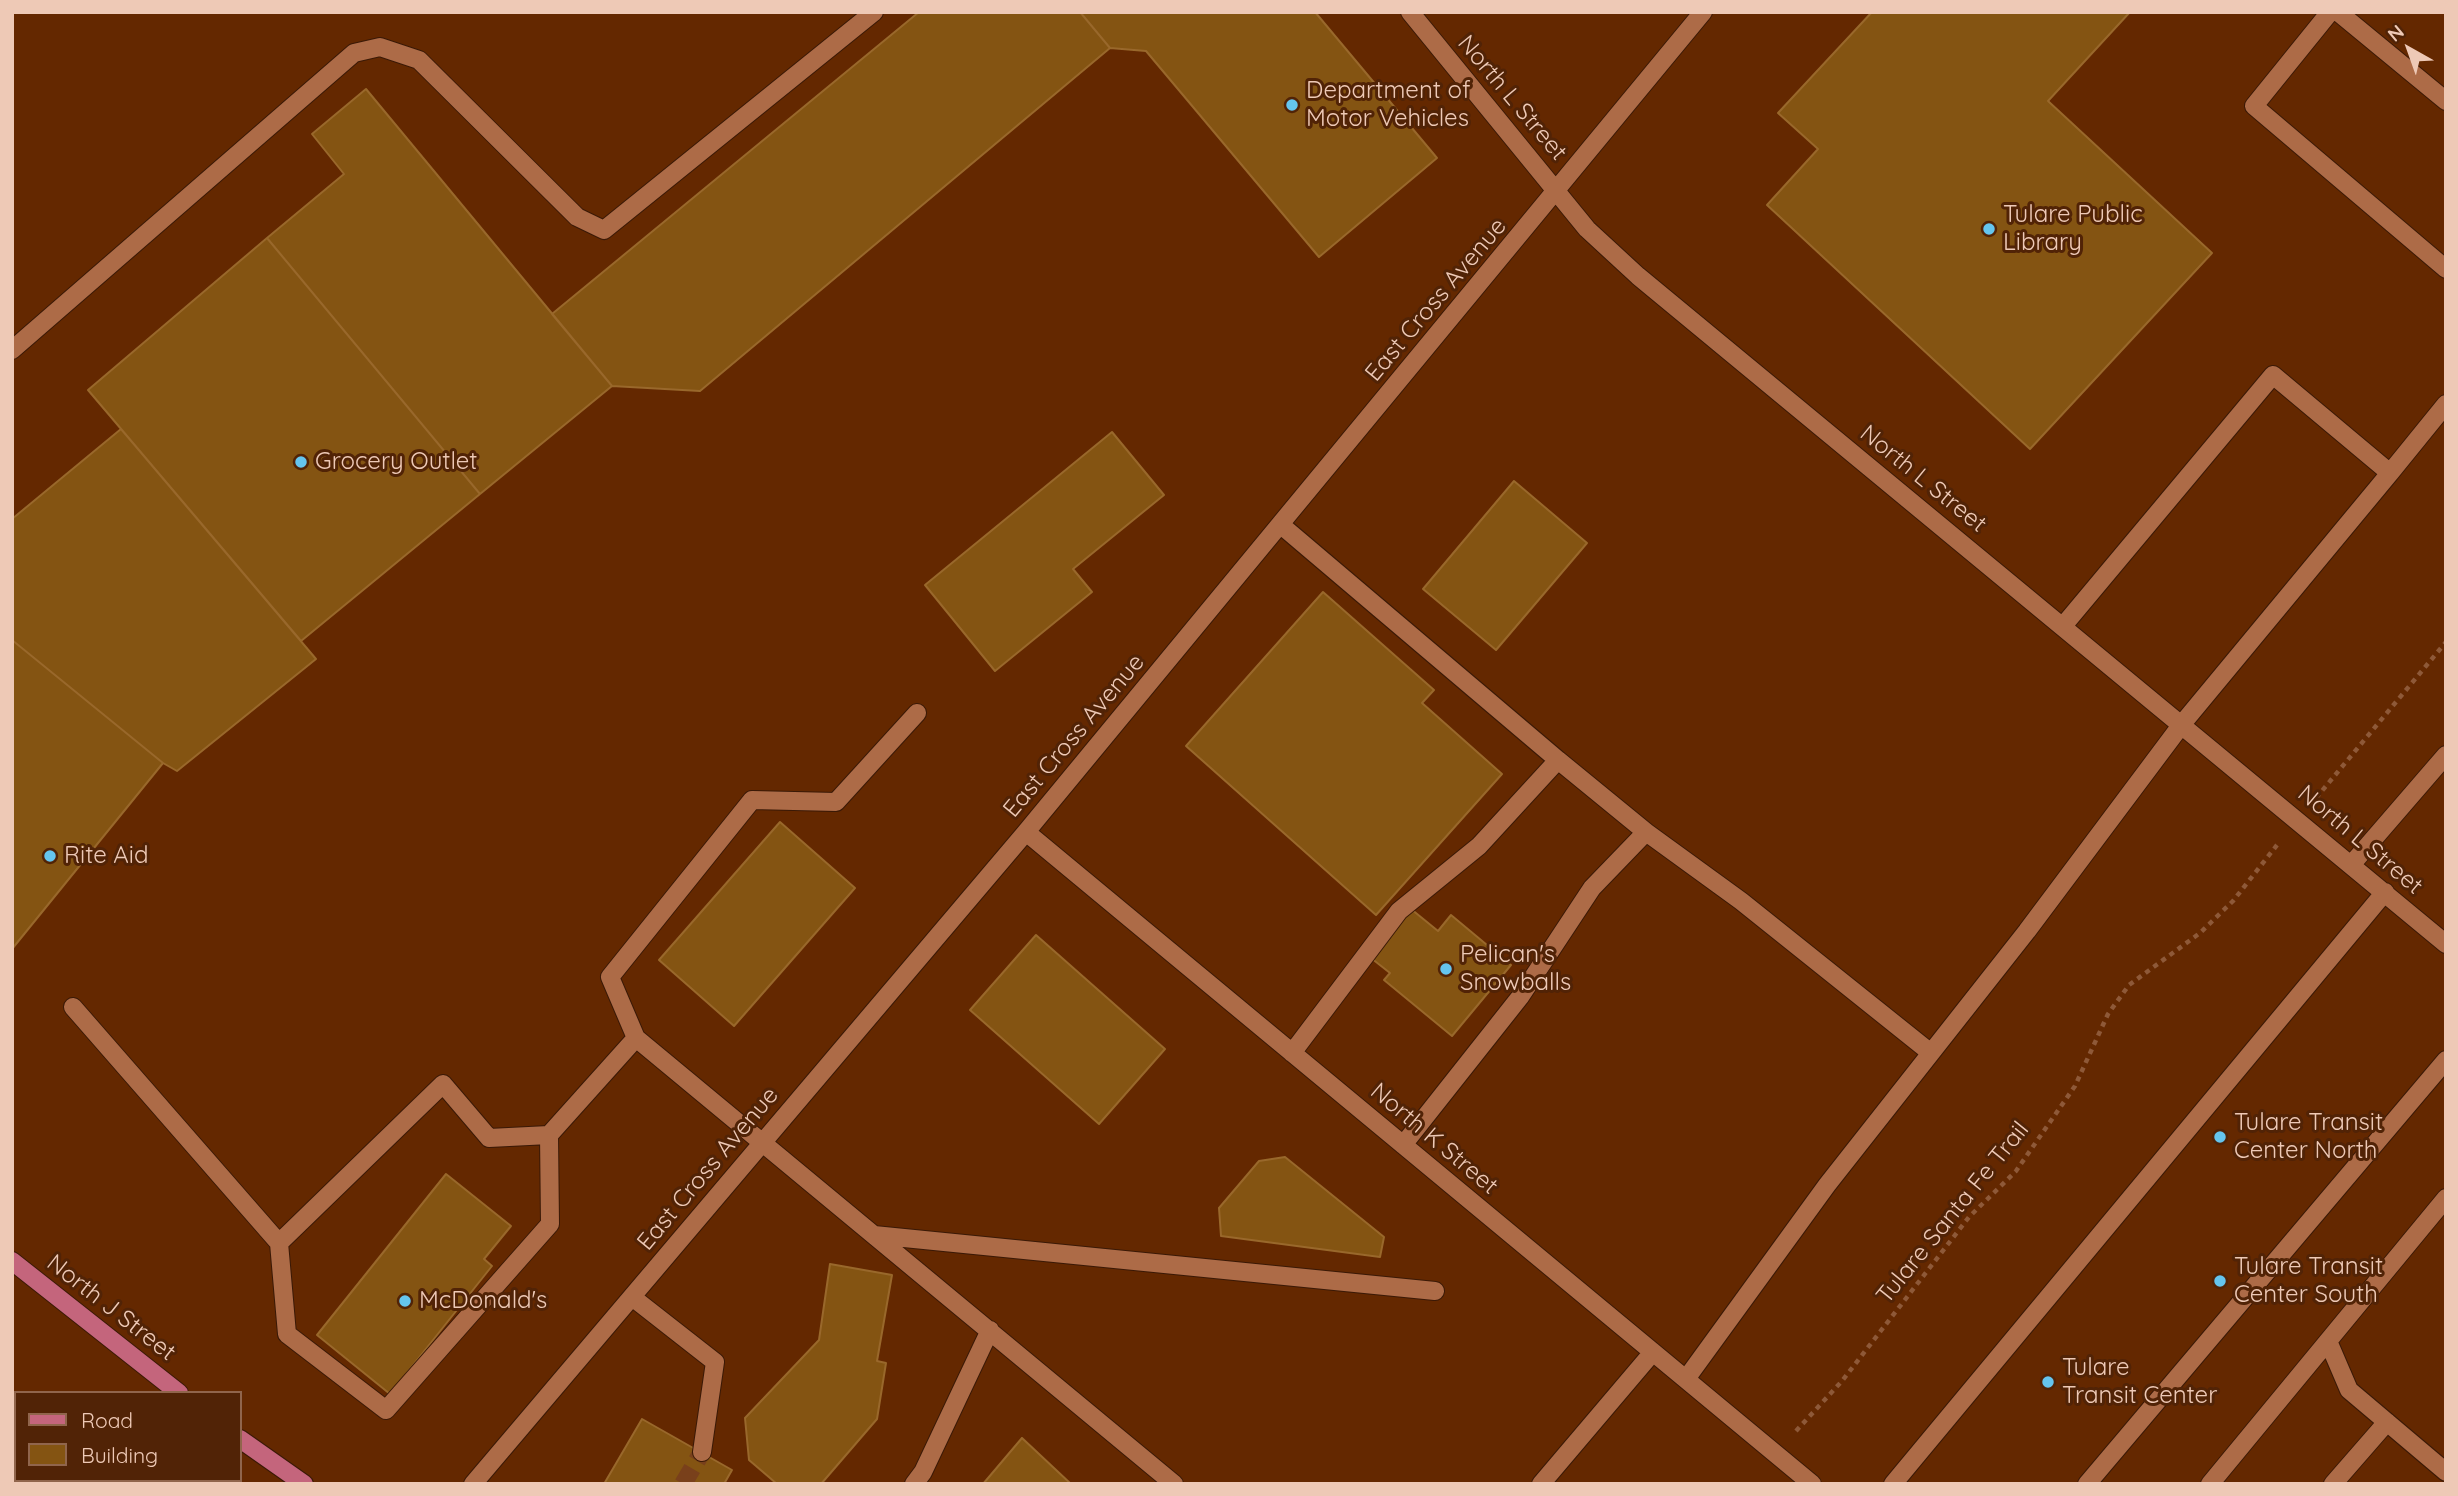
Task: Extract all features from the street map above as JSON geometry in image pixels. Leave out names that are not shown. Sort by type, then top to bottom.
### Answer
[{"type":"main road","name":"North J Street","points":[[12,1261],[176,1391]]},
{"type":"main road","points":[[242,1440],[304,1484]]},
{"type":"street","points":[[12,350],[354,53],[380,47],[419,60],[577,218],[604,230],[874,12]]},
{"type":"street","name":"North L Street","points":[[1409,12],[1587,229],[1638,276],[2446,944]]},
{"type":"street","name":"East Cross Avenue","points":[[473,1484],[1026,832],[1558,192],[1703,12]]},
{"type":"street","points":[[2330,12],[2254,106],[2446,270]]},
{"type":"street","points":[[2338,12],[2446,101]]},
{"type":"street","points":[[2063,626],[2273,374],[2390,472]]},
{"type":"street","points":[[1686,1379],[1827,1185],[2182,724],[2446,404]]},
{"type":"street","points":[[1281,525],[1646,832],[1741,901],[1931,1053]]},
{"type":"street","points":[[917,713],[836,802],[752,800],[610,977],[636,1038],[1174,1484]]},
{"type":"street","points":[[2351,865],[2446,755]]},
{"type":"street","points":[[1292,1053],[1399,911],[1479,846],[1558,760]]},
{"type":"street","name":"North K Street","points":[[1026,832],[1809,1483]]},
{"type":"street","points":[[1403,1145],[1520,997],[1592,888],[1646,832]]},
{"type":"street","points":[[1894,1484],[2385,892]]},
{"type":"street","points":[[73,1007],[279,1243],[287,1334],[386,1410],[550,1224],[549,1135],[636,1038]]},
{"type":"street","points":[[2087,1484],[2446,1060]]},
{"type":"street","points":[[279,1243],[443,1084],[489,1138],[549,1135]]},
{"type":"street","points":[[2210,1484],[2446,1198]]},
{"type":"street","points":[[874,1235],[1435,1291]]},
{"type":"street","points":[[632,1297],[715,1362],[702,1452]]},
{"type":"street","points":[[914,1484],[923,1472],[990,1330]]},
{"type":"street","points":[[2328,1341],[2349,1390],[2446,1472]]},
{"type":"street","points":[[1541,1484],[1653,1352]]},
{"type":"street","points":[[2333,1484],[2387,1422]]},
{"type":"path","name":"Tulare Santa Fe Trail","points":[[1775,1454],[1842,1381],[1969,1217],[2016,1171],[2075,1086],[2108,1014],[2129,985],[2200,933],[2233,901],[2446,642]]},
{"type":"building","points":[[919,12],[1080,12],[1110,48],[700,391],[612,386],[552,314]]},
{"type":"building","name":"Department of Motor Vehicles","points":[[1080,12],[1315,12],[1437,158],[1319,257],[1146,51],[1110,48]]},
{"type":"building","name":"Tulare Public Library","points":[[1872,12],[2130,12],[2048,101],[2212,253],[2030,449],[1767,205],[1818,149],[1778,113]]},
{"type":"building","points":[[366,89],[612,386],[480,494],[267,238],[344,174],[312,134]]},
{"type":"building","name":"Grocery Outlet","points":[[267,238],[480,494],[301,641],[88,390]]},
{"type":"building","points":[[121,429],[316,659],[177,771],[163,763],[12,640],[12,519]]},
{"type":"building","points":[[1112,432],[1164,495],[1073,569],[1092,592],[995,671],[925,585]]},
{"type":"building","points":[[1514,481],[1587,543],[1496,650],[1423,589]]},
{"type":"building","points":[[1323,592],[1434,690],[1422,703],[1502,774],[1376,915],[1186,746]]},
{"type":"building","name":"Rite Aid","points":[[12,640],[163,763],[12,949]]},
{"type":"building","points":[[780,822],[855,888],[734,1026],[659,960]]},
{"type":"building","points":[[1411,909],[1438,931],[1451,915],[1511,965],[1452,1036],[1384,980],[1390,973],[1371,958]]},
{"type":"building","points":[[1036,935],[1165,1049],[1099,1124],[970,1010]]},
{"type":"building","points":[[1285,1157],[1384,1237],[1380,1257],[1221,1236],[1219,1208],[1259,1161]]},
{"type":"building","name":"McDonald's","points":[[446,1174],[511,1226],[484,1259],[492,1266],[390,1394],[317,1335]]},
{"type":"building","points":[[830,1264],[892,1275],[877,1361],[886,1363],[877,1419],[821,1484],[777,1484],[749,1460],[745,1418],[819,1340]]},
{"type":"building","points":[[642,1419],[732,1470],[724,1484],[604,1484]]},
{"type":"building","points":[[1022,1438],[1071,1484],[983,1484]]},
{"type":"building","points":[[41,1482],[141,1484],[43,1484]]},
{"type":"tunnel","points":[[683,1484],[702,1452]]},
{"type":"place","name":"Department of Motor Vehicles","points":[[1292,105]]},
{"type":"place","name":"Tulare Public Library","points":[[1989,229]]},
{"type":"place","name":"Grocery Outlet","points":[[301,462]]},
{"type":"place","name":"Rite Aid","points":[[50,856]]},
{"type":"place","name":"Pelican's Snowballs","points":[[1446,969]]},
{"type":"place","name":"Tulare Transit Center North","points":[[2220,1137]]},
{"type":"place","name":"Tulare Transit Center South","points":[[2220,1281]]},
{"type":"place","name":"McDonald's","points":[[405,1301]]},
{"type":"place","name":"Tulare Transit Center","points":[[2048,1382]]}]
